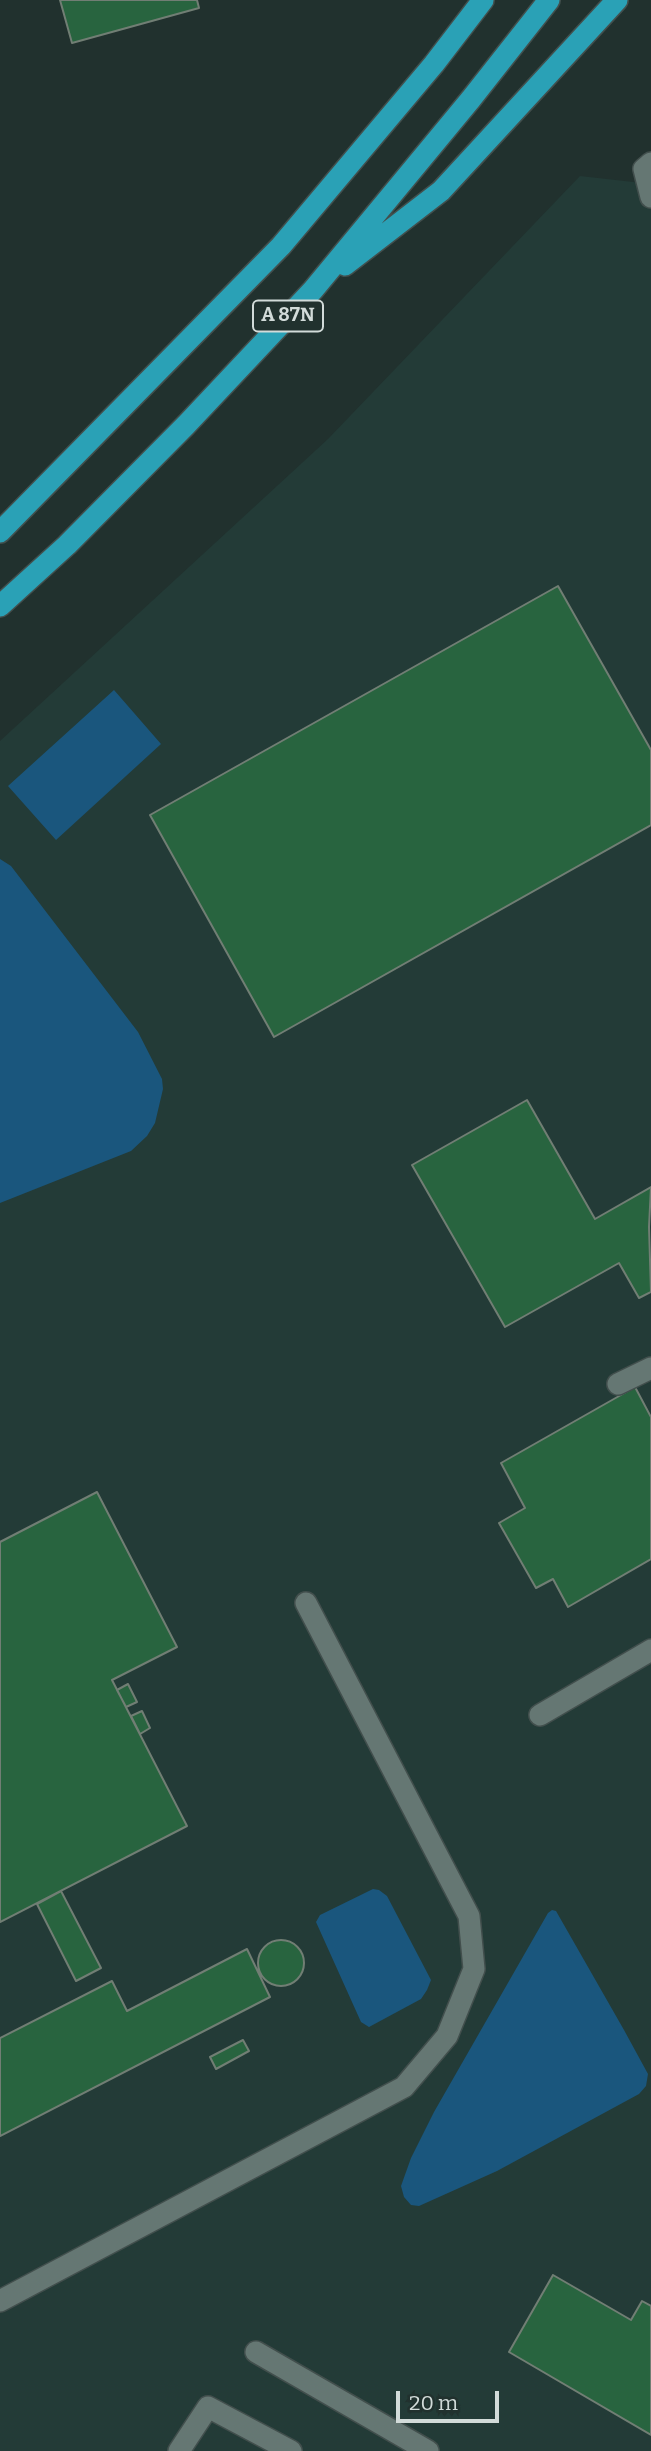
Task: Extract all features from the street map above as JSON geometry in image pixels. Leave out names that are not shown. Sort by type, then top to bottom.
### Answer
[{"type":"highway","name":"A 87N","points":[[0,532],[281,246],[434,64],[484,0]]},
{"type":"highway","name":"A 87N","points":[[0,606],[68,545],[168,444],[313,290],[549,0]]},
{"type":"highway","points":[[313,290],[441,191],[617,0]]},
{"type":"street","points":[[651,163],[644,169],[651,197]]},
{"type":"street","points":[[618,1384],[651,1368]]},
{"type":"street","points":[[0,2301],[404,2087],[447,2036],[474,1969],[469,1916],[306,1603]]},
{"type":"street","points":[[540,1715],[651,1650]]},
{"type":"street","points":[[256,2352],[428,2451]]},
{"type":"street","points":[[179,2451],[208,2406],[290,2451]]},
{"type":"shaded area","points":[[580,176],[651,184],[651,2451],[0,2451],[0,741],[328,439]]},
{"type":"water","points":[[114,690],[161,744],[56,840],[8,786]]},
{"type":"water","points":[[0,859],[11,866],[138,1032],[162,1079],[163,1089],[155,1123],[147,1136],[131,1151],[0,1203]]},
{"type":"water","points":[[373,1889],[387,1896],[431,1980],[421,1999],[369,2027],[361,2022],[316,1922],[320,1915]]},
{"type":"water","points":[[552,1910],[556,1911],[648,2074],[646,2086],[639,2094],[497,2171],[419,2206],[411,2205],[404,2197],[401,2186],[411,2158],[434,2112]]},
{"type":"building","points":[[60,0],[197,0],[199,8],[72,43]]},
{"type":"building","points":[[558,586],[651,750],[651,825],[274,1037],[150,815]]},
{"type":"building","points":[[527,1100],[595,1219],[651,1187],[651,1292],[639,1298],[619,1263],[505,1327],[412,1165]]},
{"type":"building","points":[[635,1387],[651,1417],[651,1559],[568,1607],[553,1579],[536,1588],[499,1523],[525,1508],[501,1463]]},
{"type":"building","points":[[97,1492],[177,1647],[112,1680],[187,1826],[0,1922],[0,1542]]},
{"type":"building","points":[[128,1684],[137,1702],[126,1707],[117,1690]]},
{"type":"building","points":[[142,1711],[150,1728],[140,1734],[131,1716]]},
{"type":"building","points":[[61,1891],[101,1968],[76,1981],[37,1904]]},
{"type":"building","points":[[281,1940],[298,1946],[304,1963],[298,1980],[281,1986],[264,1980],[258,1963],[264,1946]]},
{"type":"building","points":[[247,1949],[270,1997],[0,2136],[0,2038],[112,1981],[127,2011]]},
{"type":"building","points":[[243,2040],[249,2051],[216,2069],[210,2057]]},
{"type":"building","points":[[553,2275],[631,2320],[642,2301],[651,2306],[651,2435],[509,2352]]}]
